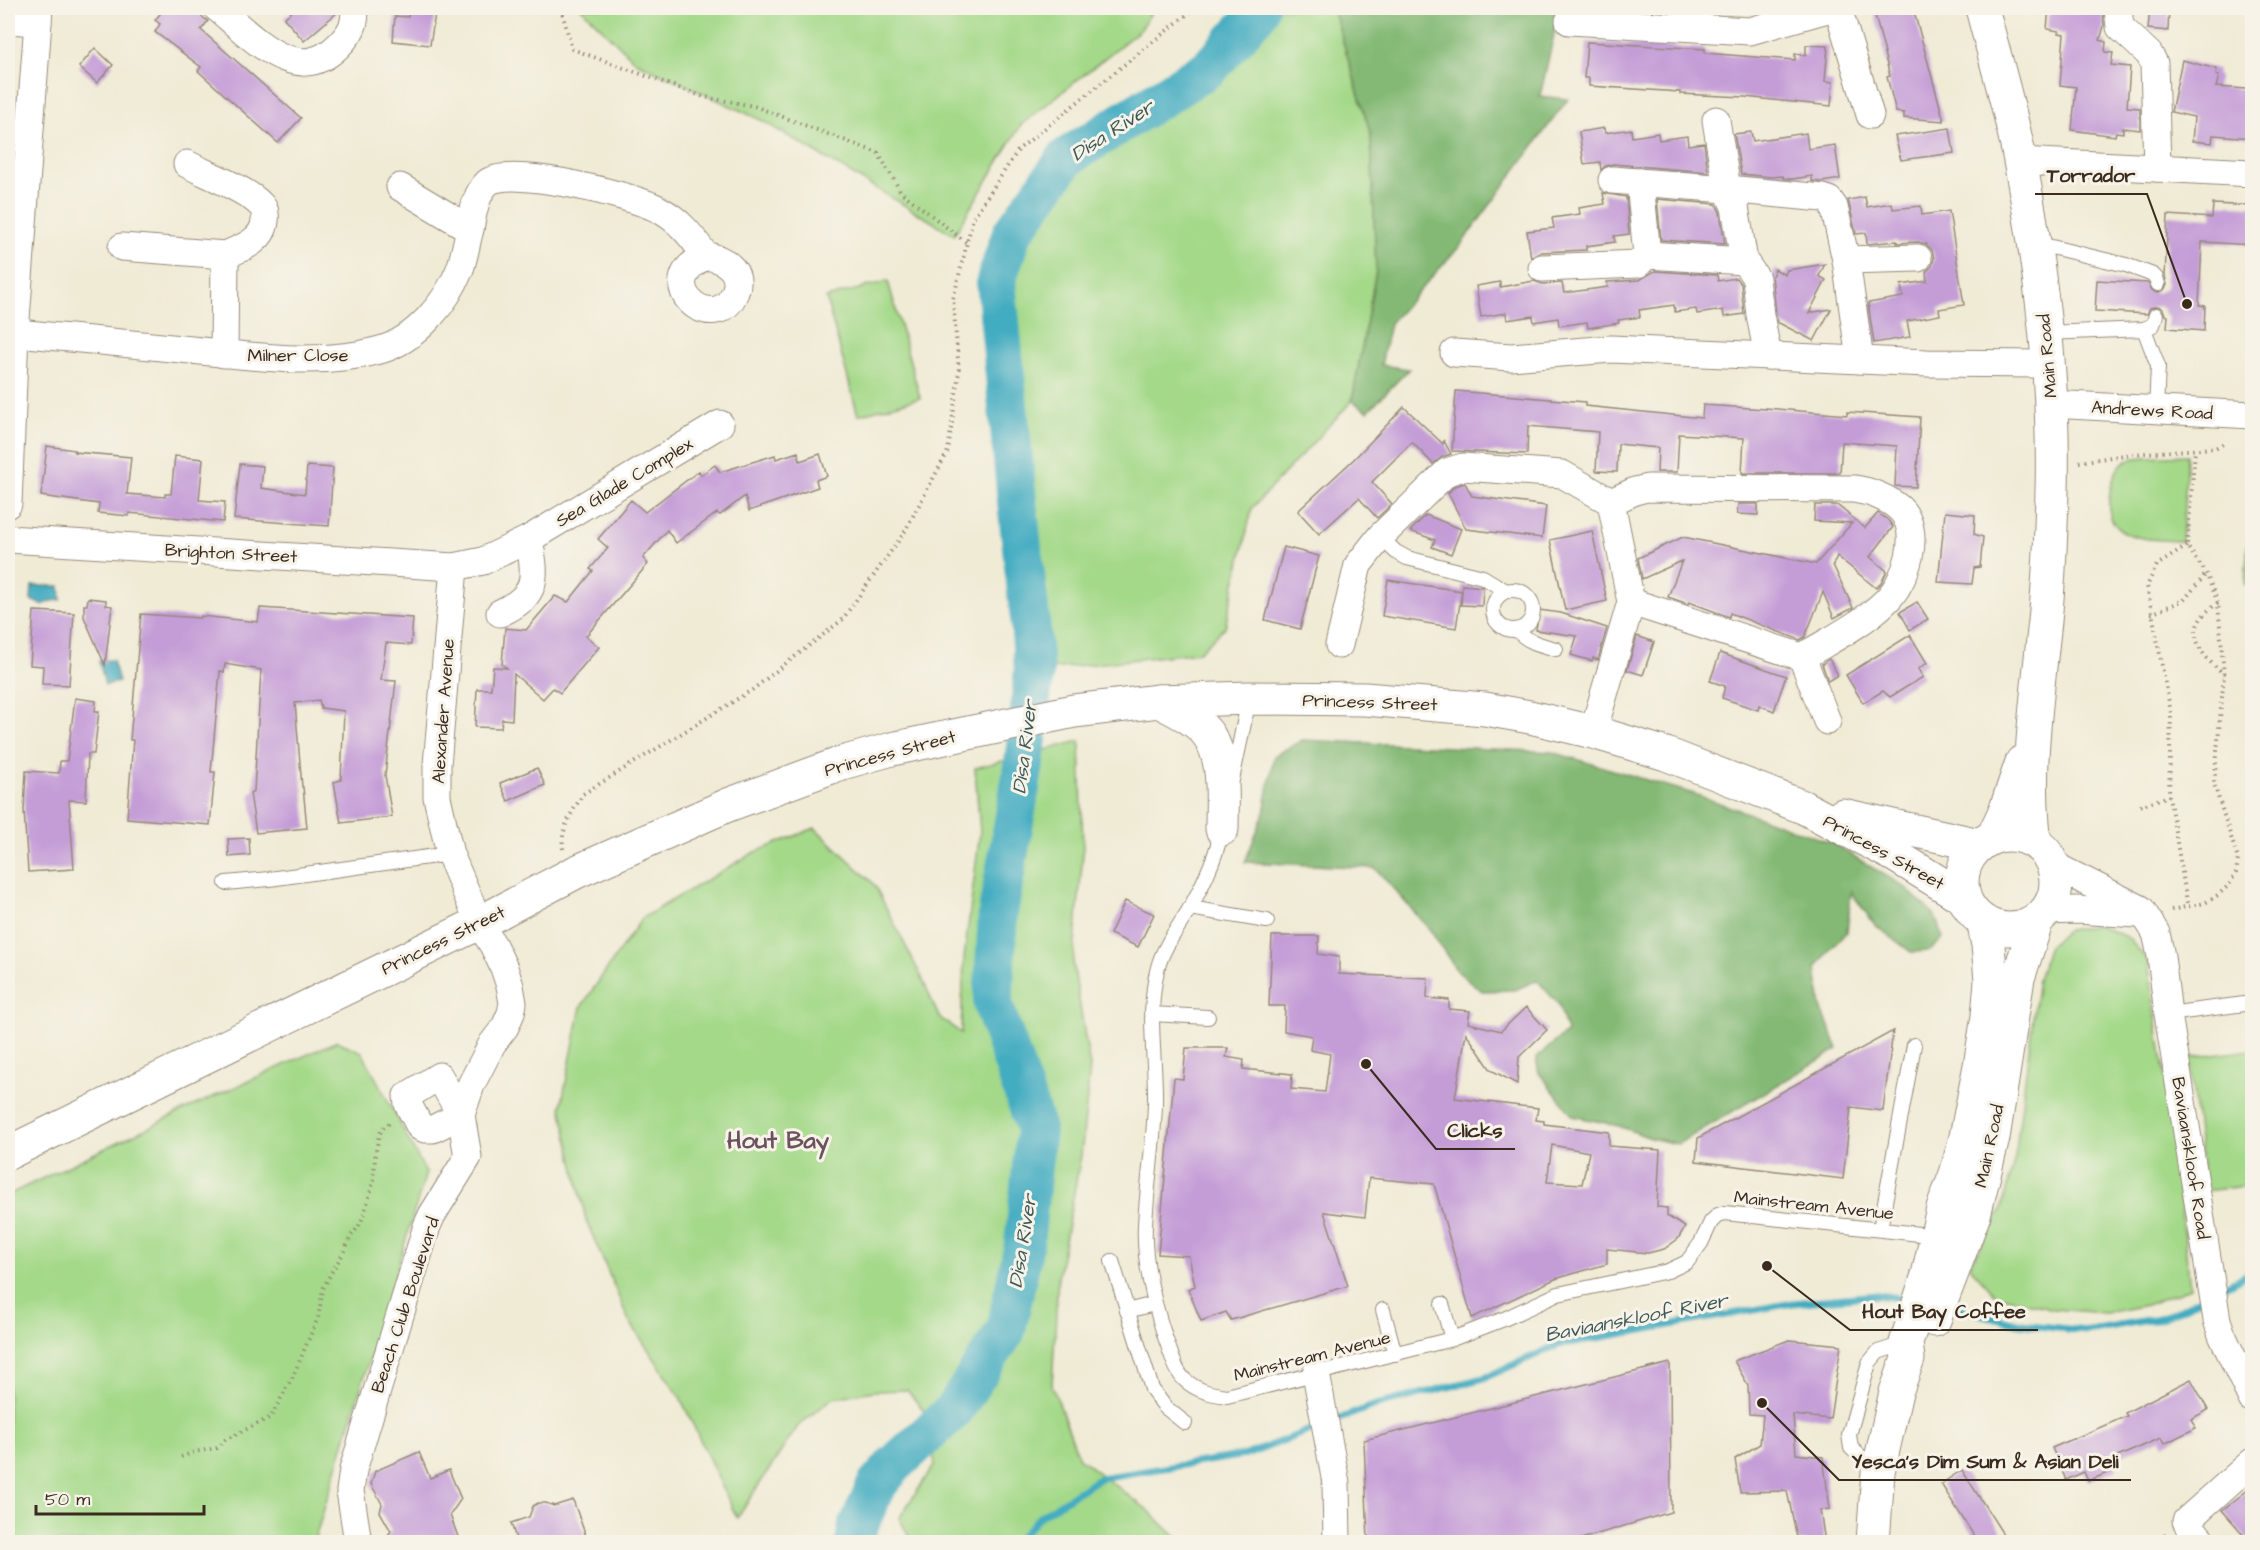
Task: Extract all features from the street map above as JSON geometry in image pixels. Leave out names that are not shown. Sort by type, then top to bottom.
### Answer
[{"type":"street","points":[[217,8],[280,57],[298,62],[322,57],[336,48],[344,40],[354,23],[354,8]]},
{"type":"street","points":[[1569,21],[1750,31],[1832,8]]},
{"type":"street","points":[[1838,8],[1870,115]]},
{"type":"street","name":"Main Road","points":[[1873,1542],[1878,1472],[1896,1392],[1914,1338],[1939,1278],[1974,1215],[2003,1080],[2018,978],[2042,915],[2054,896],[2056,880],[2044,853],[2030,790],[2034,710],[2050,565],[2052,488],[2048,349],[2020,160],[1982,8]]},
{"type":"street","points":[[2118,8],[2120,27],[2149,54],[2154,63],[2157,168]]},
{"type":"street","points":[[8,21],[38,15],[15,333],[8,504]]},
{"type":"street","points":[[1716,120],[1727,189],[1735,207],[1744,261],[1756,278],[1768,356]]},
{"type":"street","points":[[2020,160],[2253,173]]},
{"type":"street","points":[[122,247],[225,255],[250,244],[260,235],[265,223],[265,212],[261,204],[187,164]]},
{"type":"street","name":"Milner Close","points":[[15,333],[224,354],[312,358],[346,357],[381,350],[400,343],[422,326],[438,306],[460,269],[474,208],[488,182],[498,177],[580,185],[632,198],[657,208],[686,228],[706,256]]},
{"type":"street","points":[[1612,180],[1829,200],[1834,207],[1846,260],[1860,360]]},
{"type":"street","points":[[1640,182],[1641,268]]},
{"type":"street","points":[[400,187],[470,230]]},
{"type":"street","points":[[224,354],[225,255]]},
{"type":"street","points":[[1846,260],[1918,258]]},
{"type":"street","points":[[1542,268],[1641,268],[1744,261]]},
{"type":"street","points":[[1454,353],[1511,357],[1611,349],[1860,360],[2048,349]]},
{"type":"street","name":"Andrews Road","points":[[2051,404],[2253,415]]},
{"type":"street","name":"Sea Glade Complex","points":[[454,567],[483,561],[529,539],[720,424]]},
{"type":"street","points":[[1339,645],[1355,573],[1362,560],[1380,537],[1447,472],[1455,468],[1562,474],[1611,502],[1631,602],[1593,732]]},
{"type":"street","points":[[1611,502],[1635,491],[1662,487],[1854,489],[1876,494],[1901,510],[1911,531],[1909,559],[1898,589],[1874,612],[1802,657],[1631,602]]},
{"type":"street","name":"Brighton Street","points":[[8,539],[454,567]]},
{"type":"street","points":[[500,613],[519,604],[532,584],[534,567],[529,539]]},
{"type":"street","name":"Alexander Avenue","points":[[454,567],[437,797],[450,854],[479,923]]},
{"type":"street","points":[[1802,657],[1827,721]]},
{"type":"street","name":"Princess Street","points":[[8,1153],[479,923],[576,872],[728,805],[842,763],[892,749],[1074,711],[1159,701],[1249,698],[1365,699],[1485,709],[1593,732],[1677,758],[1803,807],[1896,856],[1974,909]]},
{"type":"street","points":[[1159,701],[1193,721],[1209,735],[1213,743],[1219,764],[1222,829]]},
{"type":"street","name":"Main Road","points":[[1939,1278],[1938,1236],[1943,1208],[1956,1174],[1966,1137],[1988,1016],[1990,963],[1962,878],[1973,851],[1987,841],[2015,787],[2034,710]]},
{"type":"street","name":"Princess Street","points":[[1803,807],[1987,841]]},
{"type":"street","points":[[1987,841],[2007,835],[2020,836],[2044,853],[2135,906],[2144,914]]},
{"type":"street","points":[[1974,909],[1996,927],[2010,929],[2025,926],[2042,915],[2089,910],[2144,914]]},
{"type":"street","name":"Baviaanskloof Road","points":[[2144,914],[2169,954],[2168,1014],[2217,1320],[2222,1335],[2251,1392]]},
{"type":"street","name":"Beach Club Boulevard","points":[[358,1542],[350,1491],[352,1470],[427,1226],[468,1157],[461,1114],[471,1085],[492,1044],[505,1027],[513,1003],[504,968],[479,923]]},
{"type":"street","name":"Beach Club Boulevard","points":[[408,1104],[409,1094],[492,1044]]},
{"type":"street","points":[[408,1104],[420,1127],[424,1129],[433,1129],[461,1114],[439,1076]]},
{"type":"street","points":[[1938,1236],[1958,1227],[1974,1172],[1978,1166],[1987,1162]]},
{"type":"street","points":[[1316,1373],[1336,1483],[1337,1542]]},
{"type":"street","points":[[2203,1542],[2186,1521],[2253,1462]]},
{"type":"lane","points":[[2033,242],[2126,265],[2153,275],[2158,284]]},
{"type":"lane","points":[[2048,349],[2144,329],[2153,325],[2156,315]]},
{"type":"lane","points":[[2144,329],[2158,366],[2156,410]]},
{"type":"lane","points":[[1380,537],[1396,552],[1407,558],[1483,577],[1506,591],[1519,591],[1530,598],[1533,611],[1528,623],[1517,630],[1504,628],[1498,624],[1493,612],[1496,599],[1506,591]]},
{"type":"lane","points":[[1517,630],[1534,643],[1556,649]]},
{"type":"lane","name":"Mainstream Avenue","points":[[1249,698],[1222,829],[1209,870],[1190,908],[1165,948],[1158,965],[1153,988],[1151,1014],[1155,1094],[1154,1128],[1144,1227],[1154,1304],[1173,1359],[1184,1379],[1204,1392],[1227,1396],[1452,1339],[1504,1319],[1558,1294],[1668,1272],[1687,1262],[1701,1243],[1711,1222],[1718,1215],[1725,1213],[1938,1236]]},
{"type":"lane","points":[[226,883],[450,854]]},
{"type":"lane","points":[[1190,908],[1267,921]]},
{"type":"lane","points":[[2168,1014],[2253,1003]]},
{"type":"lane","points":[[1151,1014],[1208,1017]]},
{"type":"lane","points":[[1880,1229],[1914,1045]]},
{"type":"lane","points":[[1112,1261],[1152,1389],[1165,1407],[1185,1423]]},
{"type":"lane","points":[[1555,1279],[1558,1294]]},
{"type":"lane","points":[[1127,1311],[1154,1304]]},
{"type":"lane","points":[[1442,1304],[1452,1339]]},
{"type":"lane","points":[[1383,1310],[1395,1354]]},
{"type":"path","points":[[561,8],[572,49],[704,97],[754,106],[878,153],[901,192],[967,243]]},
{"type":"path","points":[[563,850],[562,842],[566,821],[583,794],[752,690],[842,620],[904,533],[948,451],[959,372],[953,300],[973,218],[1019,149],[1193,8]]},
{"type":"path","points":[[2077,463],[2132,454],[2215,448],[2223,444]]},
{"type":"path","points":[[2144,914],[2188,908],[2205,903],[2229,885],[2236,873],[2238,859],[2214,784],[2224,675],[2218,603],[2206,573],[2187,546],[2195,450]]},
{"type":"path","points":[[2187,546],[2157,565],[2147,586],[2171,713],[2169,796],[2188,908]]},
{"type":"path","points":[[2151,614],[2184,600],[2206,573]]},
{"type":"path","points":[[2218,603],[2204,612],[2198,622],[2196,632],[2199,646],[2206,659],[2224,675]]},
{"type":"path","points":[[2140,806],[2169,796]]},
{"type":"path","points":[[181,1457],[217,1448],[225,1440],[271,1417],[293,1376],[318,1318],[323,1289],[364,1215],[375,1179],[375,1156],[379,1135],[383,1128],[408,1104]]},
{"type":"green space","points":[[581,8],[1154,8],[1141,29],[1021,125],[954,235],[763,121],[636,62]]},
{"type":"green space","points":[[1259,8],[1333,8],[1371,135],[1376,271],[1352,401],[1252,508],[1225,627],[1199,652],[1034,671],[996,281],[1012,233],[1067,157],[1208,68],[1257,14]]},
{"type":"green space","points":[[1333,8],[1560,8],[1540,96],[1568,99],[1460,246],[1390,323],[1381,365],[1409,369],[1368,411],[1352,401],[1376,271],[1371,135]]},
{"type":"green space","points":[[888,281],[920,398],[858,415],[826,298]]},
{"type":"green space","points":[[2187,455],[2182,541],[2139,537],[2127,534],[2117,527],[2111,518],[2109,505],[2112,483],[2121,465],[2131,459]]},
{"type":"green space","points":[[2252,482],[2252,585],[2245,585]]},
{"type":"green space","points":[[1302,740],[1552,752],[1694,794],[1832,843],[1903,886],[1934,914],[1943,938],[1930,951],[1911,952],[1875,925],[1851,892],[1847,932],[1816,968],[1821,1007],[1838,1049],[1678,1144],[1653,1139],[1619,1126],[1573,1116],[1539,1073],[1536,1058],[1567,1032],[1559,1005],[1537,980],[1515,990],[1482,991],[1457,971],[1430,930],[1375,868],[1245,862],[1264,813],[1274,756]]},
{"type":"green space","points":[[1080,741],[1083,853],[1073,963],[1090,1067],[1081,1156],[1058,1277],[1052,1385],[1079,1458],[1148,1510],[1181,1542],[1096,1542],[1090,1534],[1062,1542],[912,1542],[899,1518],[935,1464],[925,1412],[907,1390],[874,1391],[833,1398],[798,1426],[737,1518],[680,1397],[629,1321],[586,1220],[561,1107],[581,1007],[642,918],[753,853],[815,828],[874,884],[922,978],[939,1017],[961,1033],[964,958],[980,832],[975,768]]},
{"type":"green space","points":[[2098,925],[2129,938],[2148,962],[2171,1118],[2190,1288],[2146,1305],[2106,1313],[2054,1309],[1994,1294],[1969,1266],[2001,1211],[2015,1158],[2038,979],[2049,946],[2067,930]]},
{"type":"green space","points":[[337,1041],[362,1052],[426,1173],[314,1542],[8,1542],[8,1195],[191,1107]]},
{"type":"green space","points":[[2252,1050],[2252,1185],[2205,1191],[2189,1058]]},
{"type":"water","points":[[32,586],[60,586],[61,600],[42,605],[31,600]]},
{"type":"water","points":[[113,660],[119,682],[105,685],[99,661]]},
{"type":"building","points":[[165,8],[202,8],[202,17],[208,21],[201,30],[301,118],[278,143],[198,71],[201,67],[155,32],[160,24],[155,20]]},
{"type":"building","points":[[296,8],[339,8],[339,11],[304,41],[284,18]]},
{"type":"building","points":[[409,8],[436,8],[430,45],[393,41],[395,16],[408,17]]},
{"type":"building","points":[[1873,8],[1913,8],[1944,121],[1904,118],[1904,113],[1896,112],[1887,77],[1890,76],[1885,53]]},
{"type":"building","points":[[2049,8],[2103,8],[2104,26],[2100,40],[2106,42],[2105,52],[2113,53],[2111,65],[2130,67],[2127,107],[2140,108],[2140,130],[2123,128],[2123,133],[2116,132],[2115,136],[2072,130],[2076,87],[2060,85],[2064,34],[2047,29]]},
{"type":"building","points":[[2150,8],[2169,8],[2168,31],[2148,29]]},
{"type":"building","points":[[1587,42],[1705,49],[1705,53],[1795,60],[1795,54],[1806,55],[1806,45],[1828,46],[1825,81],[1833,82],[1831,106],[1745,97],[1589,86],[1589,78],[1584,78]]},
{"type":"building","points":[[95,48],[113,65],[97,83],[79,67]]},
{"type":"building","points":[[2182,60],[2217,69],[2216,75],[2219,76],[2216,87],[2247,89],[2247,101],[2253,101],[2253,138],[2213,135],[2212,143],[2192,141],[2194,117],[2171,112]]},
{"type":"building","points":[[1604,128],[1605,133],[1631,129],[1632,137],[1658,133],[1659,140],[1687,136],[1688,145],[1704,143],[1708,172],[1613,164],[1601,170],[1600,162],[1584,164],[1579,132]]},
{"type":"building","points":[[1950,128],[1954,153],[1901,160],[1895,136]]},
{"type":"building","points":[[1751,132],[1753,141],[1806,133],[1808,149],[1835,145],[1840,179],[1822,182],[1812,181],[1812,176],[1792,179],[1783,178],[1783,176],[1741,174],[1734,134]]},
{"type":"building","points":[[1603,193],[1626,197],[1629,234],[1614,236],[1615,242],[1586,246],[1586,250],[1541,252],[1531,258],[1527,231],[1554,228],[1552,218],[1580,214],[1579,208],[1605,204]]},
{"type":"building","points":[[1865,197],[1867,207],[1892,203],[1893,209],[1921,206],[1922,215],[1949,211],[1964,305],[1939,309],[1940,315],[1907,321],[1910,337],[1874,343],[1868,303],[1903,297],[1901,285],[1927,281],[1926,272],[1932,266],[1934,258],[1932,250],[1926,244],[1918,242],[1897,243],[1897,241],[1867,244],[1866,233],[1856,234],[1848,200]]},
{"type":"building","points":[[1657,199],[1716,204],[1720,212],[1725,244],[1661,240]]},
{"type":"building","points":[[2213,204],[2253,206],[2253,245],[2202,242],[2199,305],[2205,306],[2204,331],[2167,328],[2168,316],[2158,306],[2150,308],[2147,314],[2095,311],[2097,280],[2148,283],[2156,293],[2164,290],[2167,285],[2165,276],[2168,215],[2212,218]]},
{"type":"building","points":[[1825,264],[1819,276],[1826,280],[1809,313],[1831,309],[1814,341],[1777,322],[1772,276],[1775,269],[1785,275],[1787,270]]},
{"type":"building","points":[[1655,271],[1717,275],[1718,281],[1736,278],[1741,284],[1744,314],[1724,317],[1723,310],[1697,314],[1696,309],[1675,312],[1674,305],[1639,310],[1640,317],[1588,328],[1587,322],[1559,326],[1558,318],[1534,322],[1533,316],[1507,320],[1506,313],[1481,317],[1476,286],[1500,282],[1500,287],[1534,281],[1543,284],[1562,283],[1564,293],[1608,287],[1607,282],[1639,280]]},
{"type":"building","points":[[1456,391],[1585,402],[1585,406],[1702,418],[1703,405],[1847,415],[1847,412],[1920,417],[1916,487],[1895,486],[1897,446],[1842,442],[1840,473],[1742,473],[1744,438],[1679,434],[1677,472],[1657,472],[1658,448],[1618,444],[1617,472],[1596,471],[1598,432],[1528,426],[1527,454],[1452,451]]},
{"type":"building","points":[[1404,407],[1443,444],[1444,441],[1451,454],[1433,464],[1412,442],[1372,482],[1392,504],[1377,518],[1359,498],[1319,534],[1298,511],[1354,459]]},
{"type":"building","points":[[47,446],[75,450],[74,452],[131,457],[127,494],[165,497],[165,494],[171,494],[175,456],[203,459],[199,500],[225,502],[223,522],[129,513],[129,516],[98,513],[99,504],[41,496]]},
{"type":"building","points":[[798,452],[800,461],[820,454],[827,476],[816,480],[818,487],[749,511],[745,496],[676,543],[667,530],[643,558],[648,564],[586,636],[599,647],[560,693],[553,688],[543,699],[514,674],[512,720],[502,719],[501,728],[475,727],[477,689],[491,689],[493,667],[507,668],[502,664],[505,628],[526,630],[555,596],[568,602],[593,571],[590,569],[608,548],[598,539],[631,500],[645,512],[699,471],[701,475],[715,465],[720,472],[775,455],[776,459]]},
{"type":"building","points":[[240,464],[263,466],[261,488],[305,494],[307,466],[333,468],[329,526],[234,519]]},
{"type":"building","points":[[1465,483],[1472,496],[1546,506],[1542,538],[1466,529],[1448,493],[1455,486]]},
{"type":"building","points":[[1738,504],[1758,504],[1758,515],[1737,514]]},
{"type":"building","points":[[1815,505],[1837,505],[1865,528],[1878,513],[1893,527],[1870,557],[1887,571],[1881,583],[1876,588],[1837,556],[1833,565],[1853,608],[1834,618],[1823,592],[1805,637],[1800,640],[1730,613],[1729,617],[1668,597],[1682,561],[1642,579],[1638,558],[1683,537],[1816,564],[1852,523],[1814,521]]},
{"type":"building","points":[[1945,512],[1975,515],[1974,534],[1983,537],[1980,567],[1974,568],[1972,584],[1938,582]]},
{"type":"building","points":[[1426,515],[1461,529],[1451,554],[1432,547],[1435,540],[1410,531]]},
{"type":"building","points":[[1592,531],[1607,601],[1565,610],[1550,540]]},
{"type":"building","points":[[1284,547],[1319,556],[1300,629],[1265,620]]},
{"type":"building","points":[[1388,580],[1462,591],[1456,628],[1382,616]]},
{"type":"building","points":[[1462,585],[1483,587],[1482,606],[1461,605]]},
{"type":"building","points":[[88,598],[106,600],[106,605],[112,606],[105,665],[84,617],[84,605],[87,605]]},
{"type":"building","points":[[1917,602],[1928,619],[1910,630],[1900,612]]},
{"type":"building","points":[[260,608],[413,618],[411,645],[386,643],[381,680],[396,681],[385,775],[392,817],[341,823],[334,782],[341,780],[344,711],[321,708],[319,700],[295,703],[307,828],[256,833],[250,793],[254,791],[261,670],[225,664],[224,672],[220,671],[211,772],[215,772],[210,825],[127,818],[133,740],[130,740],[141,614],[200,618],[201,616],[258,622]]},
{"type":"building","points":[[1539,610],[1561,613],[1607,628],[1598,660],[1593,658],[1592,661],[1571,655],[1577,636],[1536,630]]},
{"type":"building","points":[[34,611],[74,613],[69,685],[42,684],[43,666],[30,665]]},
{"type":"building","points":[[1910,635],[1927,663],[1918,669],[1923,677],[1890,697],[1883,691],[1863,703],[1846,675]]},
{"type":"building","points":[[1637,636],[1654,642],[1643,675],[1627,670]]},
{"type":"building","points":[[1720,653],[1786,676],[1774,711],[1759,705],[1758,710],[1722,698],[1725,686],[1710,681]]},
{"type":"building","points":[[1829,659],[1838,675],[1828,681],[1822,664]]},
{"type":"building","points":[[75,698],[96,701],[95,711],[99,711],[94,754],[88,754],[86,801],[69,800],[74,869],[28,872],[24,810],[26,771],[59,773],[60,761],[67,761]]},
{"type":"building","points":[[537,768],[545,785],[508,801],[500,783]]},
{"type":"building","points":[[249,838],[250,855],[229,857],[228,839]]},
{"type":"building","points":[[1125,901],[1154,914],[1138,947],[1110,934]]},
{"type":"building","points":[[1272,936],[1319,936],[1318,954],[1339,957],[1339,974],[1428,978],[1427,998],[1449,1000],[1449,1009],[1470,1011],[1468,1023],[1501,1031],[1526,1007],[1547,1030],[1519,1057],[1517,1084],[1491,1070],[1466,1033],[1455,1098],[1538,1108],[1536,1120],[1544,1121],[1544,1124],[1609,1132],[1609,1146],[1660,1150],[1657,1207],[1667,1208],[1667,1216],[1685,1227],[1678,1239],[1664,1249],[1648,1253],[1607,1249],[1607,1264],[1555,1279],[1472,1318],[1434,1184],[1369,1178],[1365,1217],[1324,1212],[1348,1286],[1231,1320],[1226,1312],[1201,1321],[1188,1289],[1195,1286],[1189,1256],[1158,1254],[1174,1078],[1183,1079],[1186,1048],[1228,1048],[1226,1057],[1244,1060],[1243,1069],[1292,1074],[1291,1089],[1325,1092],[1330,1054],[1310,1050],[1312,1036],[1284,1031],[1285,1006],[1269,1006]],"holes":[[[1552,1145],[1589,1152],[1582,1184],[1547,1182]]]},
{"type":"building","points":[[1893,1031],[1883,1111],[1851,1107],[1843,1179],[1696,1161],[1698,1138]]},
{"type":"building","points":[[1789,1340],[1841,1345],[1830,1419],[1793,1415],[1796,1454],[1823,1457],[1830,1509],[1820,1510],[1825,1542],[1798,1542],[1787,1491],[1740,1492],[1735,1459],[1760,1444],[1763,1415],[1749,1414],[1748,1385],[1734,1361]]},
{"type":"building","points":[[1670,1363],[1671,1512],[1571,1542],[1368,1542],[1364,1440]]},
{"type":"building","points":[[2191,1379],[2208,1410],[2191,1419],[2196,1428],[2164,1444],[2161,1438],[2113,1459],[2117,1469],[2088,1481],[2084,1472],[2066,1480],[2052,1448],[2127,1416],[2125,1413]]},
{"type":"building","points":[[419,1452],[430,1478],[449,1470],[461,1499],[450,1515],[460,1542],[383,1542],[391,1531],[380,1512],[382,1504],[371,1484],[375,1471]]},
{"type":"building","points":[[1962,1470],[2008,1542],[1978,1542],[1941,1484]]},
{"type":"building","points":[[2253,1486],[2253,1542],[2250,1542],[2222,1510]]},
{"type":"building","points":[[573,1500],[588,1542],[517,1542],[511,1523],[529,1517],[533,1506],[546,1503],[554,1506]]},
{"type":"waterway","name":"Disa River","points":[[855,1542],[857,1529],[876,1486],[894,1465],[954,1410],[1006,1330],[1024,1244],[1036,1129],[993,1004],[998,913],[1024,764],[1034,671],[996,281],[1012,233],[1067,157],[1209,68],[1257,14],[1259,8]]},
{"type":"waterway","name":"Baviaanskloof River","points":[[2217,1290],[2252,1272]]},
{"type":"waterway","name":"Baviaanskloof River","points":[[1331,1422],[1376,1405],[1484,1378],[1558,1345],[1793,1303],[1878,1295],[1911,1300]]},
{"type":"waterway","name":"Baviaanskloof River","points":[[1949,1306],[2020,1324],[2086,1331],[2165,1317],[2208,1295]]},
{"type":"waterway","name":"Baviaanskloof River","points":[[1016,1542],[1040,1516],[1100,1478],[1246,1455],[1321,1426]]},
{"type":"place","name":"Torrador","points":[[2187,304]]},
{"type":"place","name":"Clicks","points":[[1366,1064]]},
{"type":"place","name":"Hout Bay Coffee","points":[[1767,1266]]},
{"type":"place","name":"Yesca's Dim Sum & Asian Deli","points":[[1762,1403]]},
{"type":"district","name":"Hout Bay","points":[[778,1140]]}]
